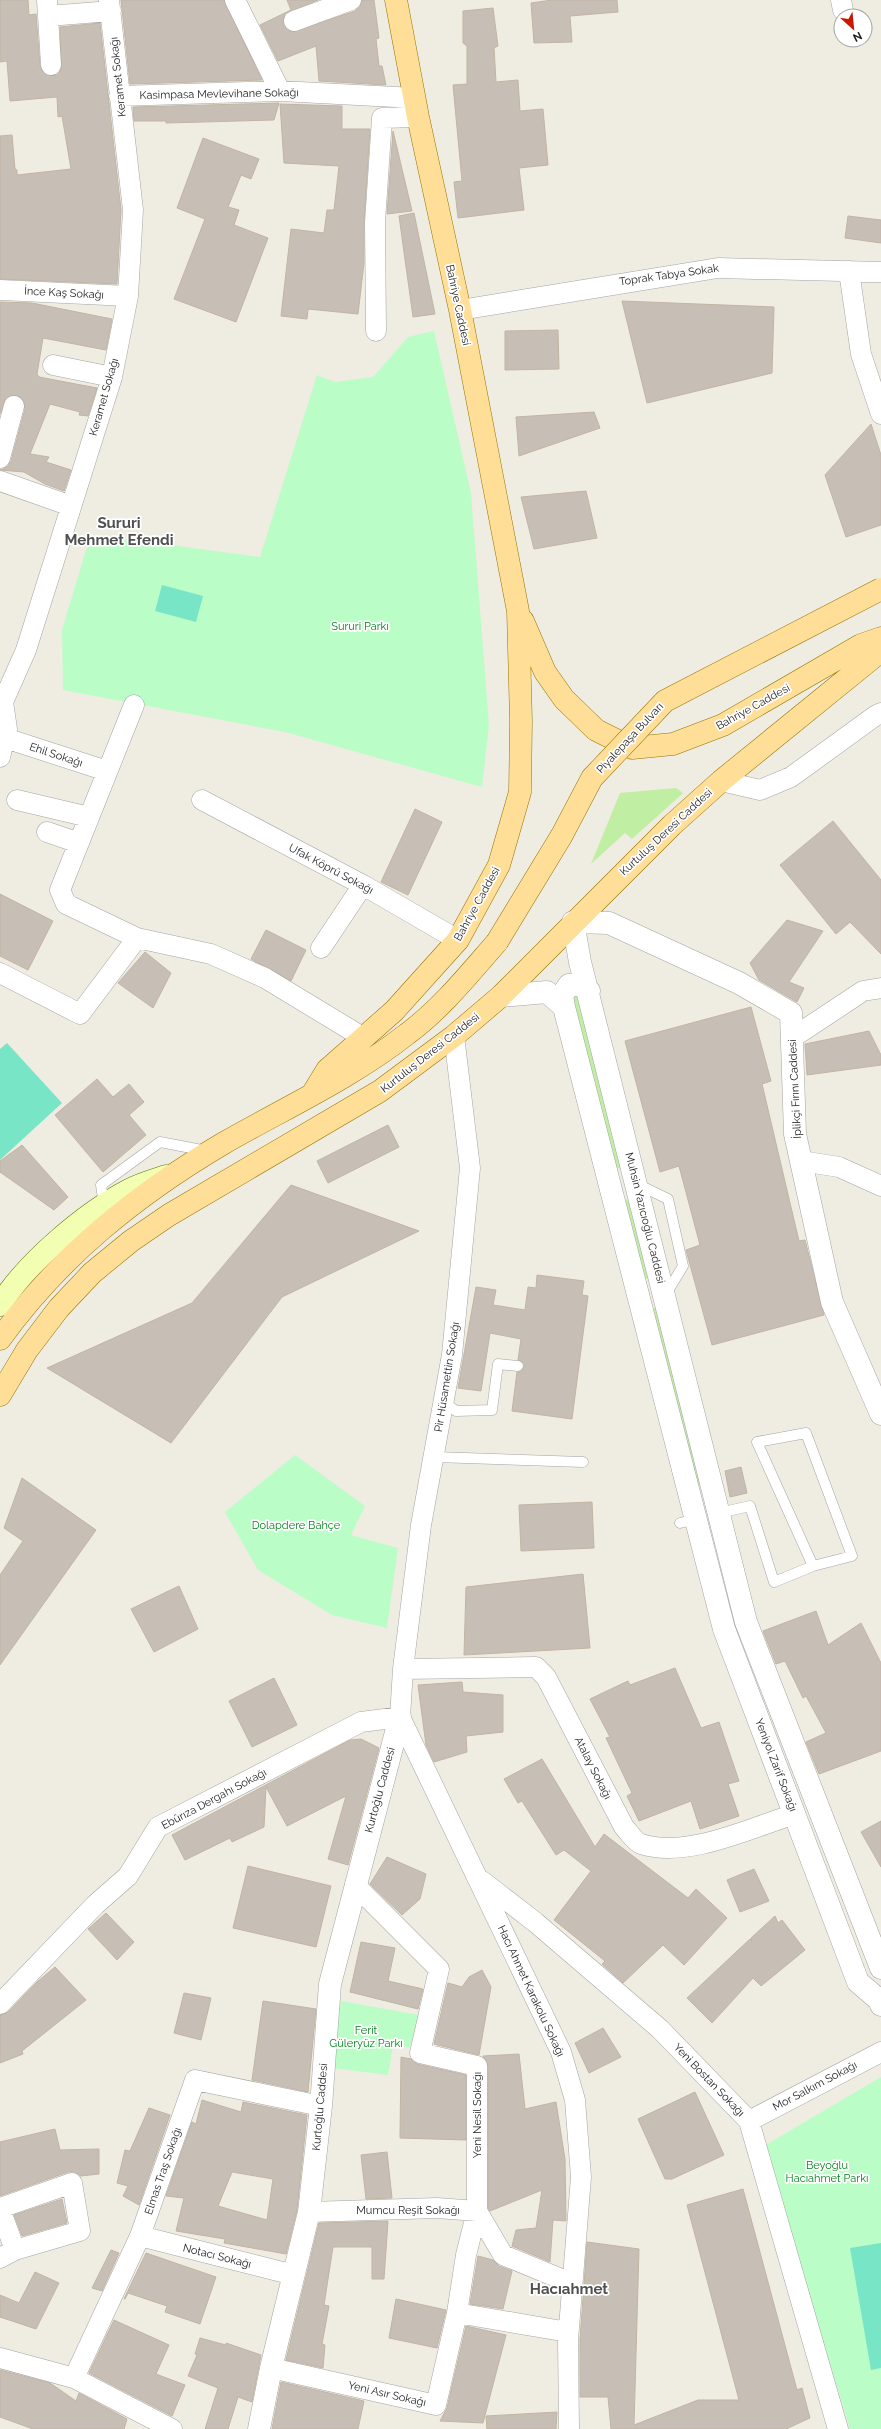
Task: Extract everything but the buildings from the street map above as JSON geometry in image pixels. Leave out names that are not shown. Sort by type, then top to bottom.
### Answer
[{"type":"main road","name":"Bahriye Caddesi","points":[[313,1093],[327,1070],[394,1011],[458,940],[498,865],[520,792],[521,721],[518,611],[460,310],[416,108],[396,0]]},
{"type":"main road","name":"Piyalepaşa Bulvarı","points":[[313,1093],[354,1071],[408,1034],[453,991],[497,942],[562,835],[592,778],[665,701],[881,590]]},
{"type":"main road","name":"Bahriye Caddesi","points":[[518,611],[545,672],[564,699],[596,730],[632,748],[673,744],[723,725],[861,645],[881,638]]},
{"type":"main road","name":"Kurtuluş Deresi Caddesi","points":[[0,1395],[27,1350],[59,1308],[92,1273],[131,1241],[170,1215],[380,1091],[454,1036],[501,996],[573,922],[672,825],[721,781],[881,651]]},
{"type":"main road","points":[[0,1339],[26,1303],[80,1246],[107,1223],[211,1151],[313,1093]]},
{"type":"main road","points":[[1,1299],[38,1260],[78,1223],[129,1190],[187,1167]]},
{"type":"street","points":[[235,0],[280,91]]},
{"type":"street","points":[[294,21],[351,0]]},
{"type":"street","points":[[51,65],[48,8],[110,6]]},
{"type":"street","name":"Keramet Sokağı","points":[[0,757],[4,731],[3,702],[26,650],[112,376],[128,296],[133,210],[110,6]]},
{"type":"street","name":"Kasimpasa Mevlevihane Sokağı","points":[[119,96],[280,91],[416,108]]},
{"type":"street","points":[[376,331],[375,222],[382,118],[416,108]]},
{"type":"street","name":"Toprak Tabya Sokak","points":[[460,310],[718,268],[881,272]]},
{"type":"street","points":[[849,271],[861,354],[881,414]]},
{"type":"street","name":"İnce Kaş Sokağı","points":[[0,290],[128,296]]},
{"type":"street","points":[[53,365],[112,376]]},
{"type":"street","points":[[0,458],[14,406]]},
{"type":"street","points":[[0,481],[71,506]]},
{"type":"street","points":[[134,705],[60,890],[66,904],[138,938],[211,954],[265,978],[364,1038]]},
{"type":"street","points":[[721,781],[760,790],[792,778],[881,713]]},
{"type":"street","name":"Ehil Sokağı","points":[[4,731],[107,772]]},
{"type":"street","points":[[17,800],[89,817]]},
{"type":"street","name":"Ufak Köprü Sokağı","points":[[202,800],[363,885],[458,940]]},
{"type":"street","points":[[47,832],[79,844]]},
{"type":"street","points":[[321,948],[363,885]]},
{"type":"street","name":"Muhsin Yazıcıoğlu Caddesi","points":[[573,922],[580,962],[719,1513]]},
{"type":"street","name":"İplikçi Fırını Caddesi","points":[[573,922],[609,923],[739,983],[791,1013],[795,1134],[832,1302],[881,1414]]},
{"type":"street","points":[[0,973],[80,1014],[138,938]]},
{"type":"street","points":[[588,991],[581,985],[569,986],[562,995],[564,1007],[639,1299],[688,1521],[719,1513],[746,1622],[881,1968]]},
{"type":"street","points":[[792,1038],[863,990],[881,988]]},
{"type":"street","points":[[501,996],[547,992],[564,1007]]},
{"type":"street","name":"Pir Hüsamettin Sokağı","points":[[400,1717],[403,1669],[421,1525],[452,1355],[470,1168],[454,1036]]},
{"type":"street","points":[[801,1161],[839,1167],[881,1186]]},
{"type":"street","points":[[612,1190],[637,1184]]},
{"type":"street","points":[[639,1299],[665,1295]]},
{"type":"street","name":"Yeniyol Zarif Sokağı","points":[[688,1521],[724,1629],[858,1982],[880,1996]]},
{"type":"street","name":"Atalay Sokağı","points":[[403,1669],[536,1667],[546,1677],[624,1826],[640,1844],[675,1849],[708,1842],[795,1814]]},
{"type":"street","name":"Hacı Ahmet Karakolu Sokağı","points":[[400,1717],[479,1878],[561,2052],[575,2100],[581,2177],[568,2332],[569,2429]]},
{"type":"street","name":"Kurtoğlu Caddesi","points":[[259,2429],[271,2368],[309,2212],[321,2106],[330,1984],[400,1717]]},
{"type":"street","name":"Ebûrıza Dergahı Sokağı","points":[[0,2004],[96,1905],[128,1876],[158,1827],[361,1722],[400,1717]]},
{"type":"street","points":[[795,1814],[818,1806]]},
{"type":"street","name":"Yeni Bostan Sokağı","points":[[479,1878],[535,1922],[660,2030],[749,2121],[838,2429]]},
{"type":"street","name":"Yeni Nesil Sokağı","points":[[355,1885],[439,1968],[420,2053],[477,2066],[477,2211]]},
{"type":"street","name":"Mor Salkım Sokağı","points":[[749,2121],[881,2052]]},
{"type":"street","name":"Elmas Traş Sokağı","points":[[74,2378],[140,2236],[195,2080],[321,2106]]},
{"type":"street","points":[[72,2183],[80,2231],[7,2254],[0,2208],[72,2183]]},
{"type":"street","name":"Mumcu Reşit Sokağı","points":[[309,2212],[437,2208],[477,2211]]},
{"type":"street","points":[[477,2211],[503,2255],[571,2283]]},
{"type":"street","name":"Yeni Asır Sokağı","points":[[271,2368],[436,2405],[457,2313],[466,2255],[477,2211]]},
{"type":"street","name":"Notacı Sokağı","points":[[140,2236],[294,2275]]},
{"type":"street","points":[[457,2313],[568,2332]]},
{"type":"street","points":[[0,2358],[74,2378],[172,2429]]},
{"type":"lane","points":[[104,1205],[101,1185],[160,1142],[211,1151]]},
{"type":"lane","points":[[444,1402],[456,1411],[492,1410],[498,1364],[518,1366]]},
{"type":"lane","points":[[719,1513],[750,1506],[774,1582],[813,1566],[852,1556],[806,1433],[757,1442],[813,1566]]},
{"type":"lane","points":[[434,1457],[583,1462]]},
{"type":"green space","name":"Sururi Parkı","points":[[434,331],[471,493],[489,725],[482,787],[285,732],[63,690],[62,630],[86,550],[97,535],[260,557],[317,375],[335,382],[373,377],[408,337]]},
{"type":"green space","points":[[162,585],[203,596],[196,622],[155,611]]},
{"type":"green space","points":[[676,788],[683,793],[632,839],[625,833],[591,864],[620,793]]},
{"type":"green space","points":[[580,992],[624,1165],[620,1169],[614,1166],[570,996]]},
{"type":"green space","points":[[7,1043],[62,1103],[0,1160],[0,1049]]},
{"type":"green space","points":[[626,1199],[630,1203],[649,1275],[647,1279],[643,1276],[625,1204]]},
{"type":"green space","points":[[655,1307],[660,1310],[701,1486],[695,1484],[651,1314]]},
{"type":"green space","name":"Dolapdere Bahçe","points":[[295,1455],[365,1506],[351,1535],[398,1548],[387,1628],[332,1615],[258,1570],[225,1512]]},
{"type":"green space","name":"Ferit Güleryüz Parkı","points":[[341,2001],[419,2015],[410,2047],[393,2046],[388,2075],[333,2068]]},
{"type":"green space","name":"Beyoğlu Hacıahmet Parkı","points":[[881,2077],[881,2429],[850,2429],[764,2146]]},
{"type":"green space","points":[[881,2243],[881,2368],[871,2370],[850,2248]]},
{"type":"district","name":"Sururi Mehmet Efendi","points":[[119,532]]},
{"type":"district","name":"Hacıahmet","points":[[569,2289]]}]
